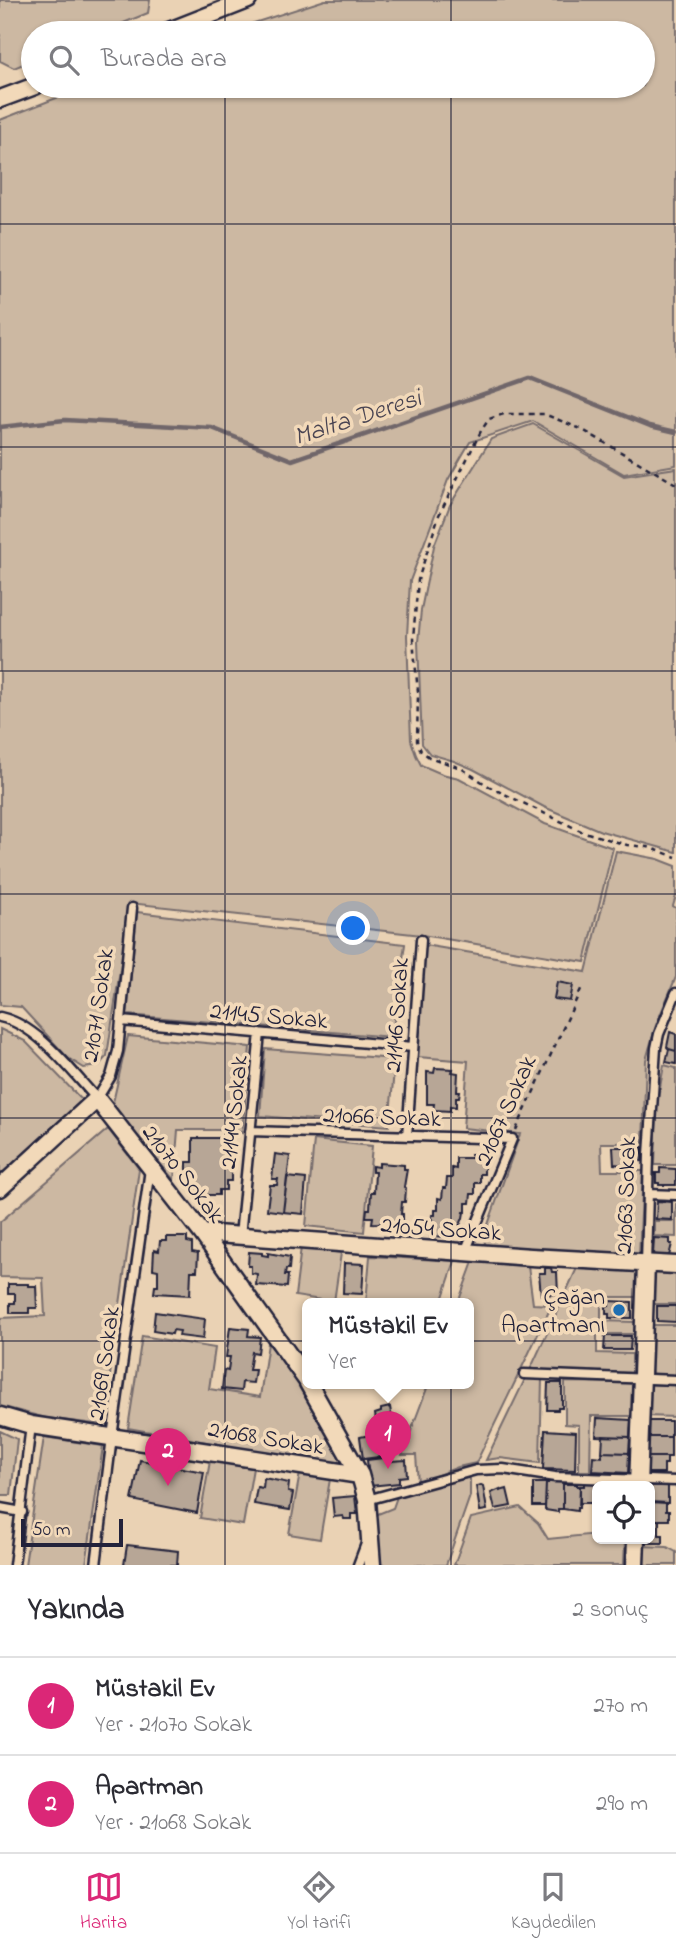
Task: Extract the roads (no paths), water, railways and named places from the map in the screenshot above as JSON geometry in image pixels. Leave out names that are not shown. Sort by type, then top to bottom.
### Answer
[{"type":"street","points":[[186,21],[214,6],[248,0]]},
{"type":"street","points":[[0,99],[21,91]]},
{"type":"street","name":"21070 Sokak","points":[[97,1099],[202,1233],[302,1374]]},
{"type":"street","name":"21071 Sokak","points":[[0,1188],[97,1099]]},
{"type":"street","name":"21054 Sokak","points":[[202,1233],[676,1265]]},
{"type":"street","name":"21063 Sokak","points":[[638,1481],[646,1264]]},
{"type":"street","name":"21070 Sokak","points":[[312,1389],[360,1475],[368,1500],[372,1565]]},
{"type":"street","name":"21068 Sokak","points":[[0,1416],[31,1426],[360,1475]]},
{"type":"street","points":[[635,1565],[636,1544]]},
{"type":"lane","name":"21071 Sokak","points":[[97,1099],[111,1076],[118,1051],[132,908]]},
{"type":"lane","name":"21146 Sokak","points":[[407,1136],[421,940]]},
{"type":"lane","name":"21063 Sokak","points":[[646,1264],[656,1048],[676,993]]},
{"type":"lane","name":"21070 Sokak","points":[[0,1017],[28,1028],[97,1099]]},
{"type":"lane","name":"21145 Sokak","points":[[121,1021],[414,1047]]},
{"type":"lane","name":"21144 Sokak","points":[[240,1236],[260,1033]]},
{"type":"lane","name":"21066 Sokak","points":[[250,1132],[512,1139]]},
{"type":"lane","name":"21067 Sokak","points":[[466,1252],[512,1139]]},
{"type":"lane","name":"21069 Sokak","points":[[96,1565],[151,1168]]},
{"type":"lane","points":[[648,1194],[676,1195]]},
{"type":"lane","points":[[524,1374],[676,1380]]},
{"type":"lane","points":[[14,1565],[31,1426]]},
{"type":"lane","points":[[368,1500],[490,1468],[614,1481]]},
{"type":"lane","points":[[655,1482],[676,1481]]},
{"type":"lane","points":[[0,1508],[22,1512]]},
{"type":"lane","points":[[358,1565],[370,1532]]},
{"type":"waterway","name":"Malta Deresi","points":[[0,427],[65,420],[212,428],[292,460],[530,378],[650,426],[676,432]]},
{"type":"place","name":"Çağan Apartmanı","points":[[619,1310]]},
{"type":"place","name":"Müstakil Ev","points":[[388,1469]]},
{"type":"place","name":"Apartman","points":[[168,1486]]}]
